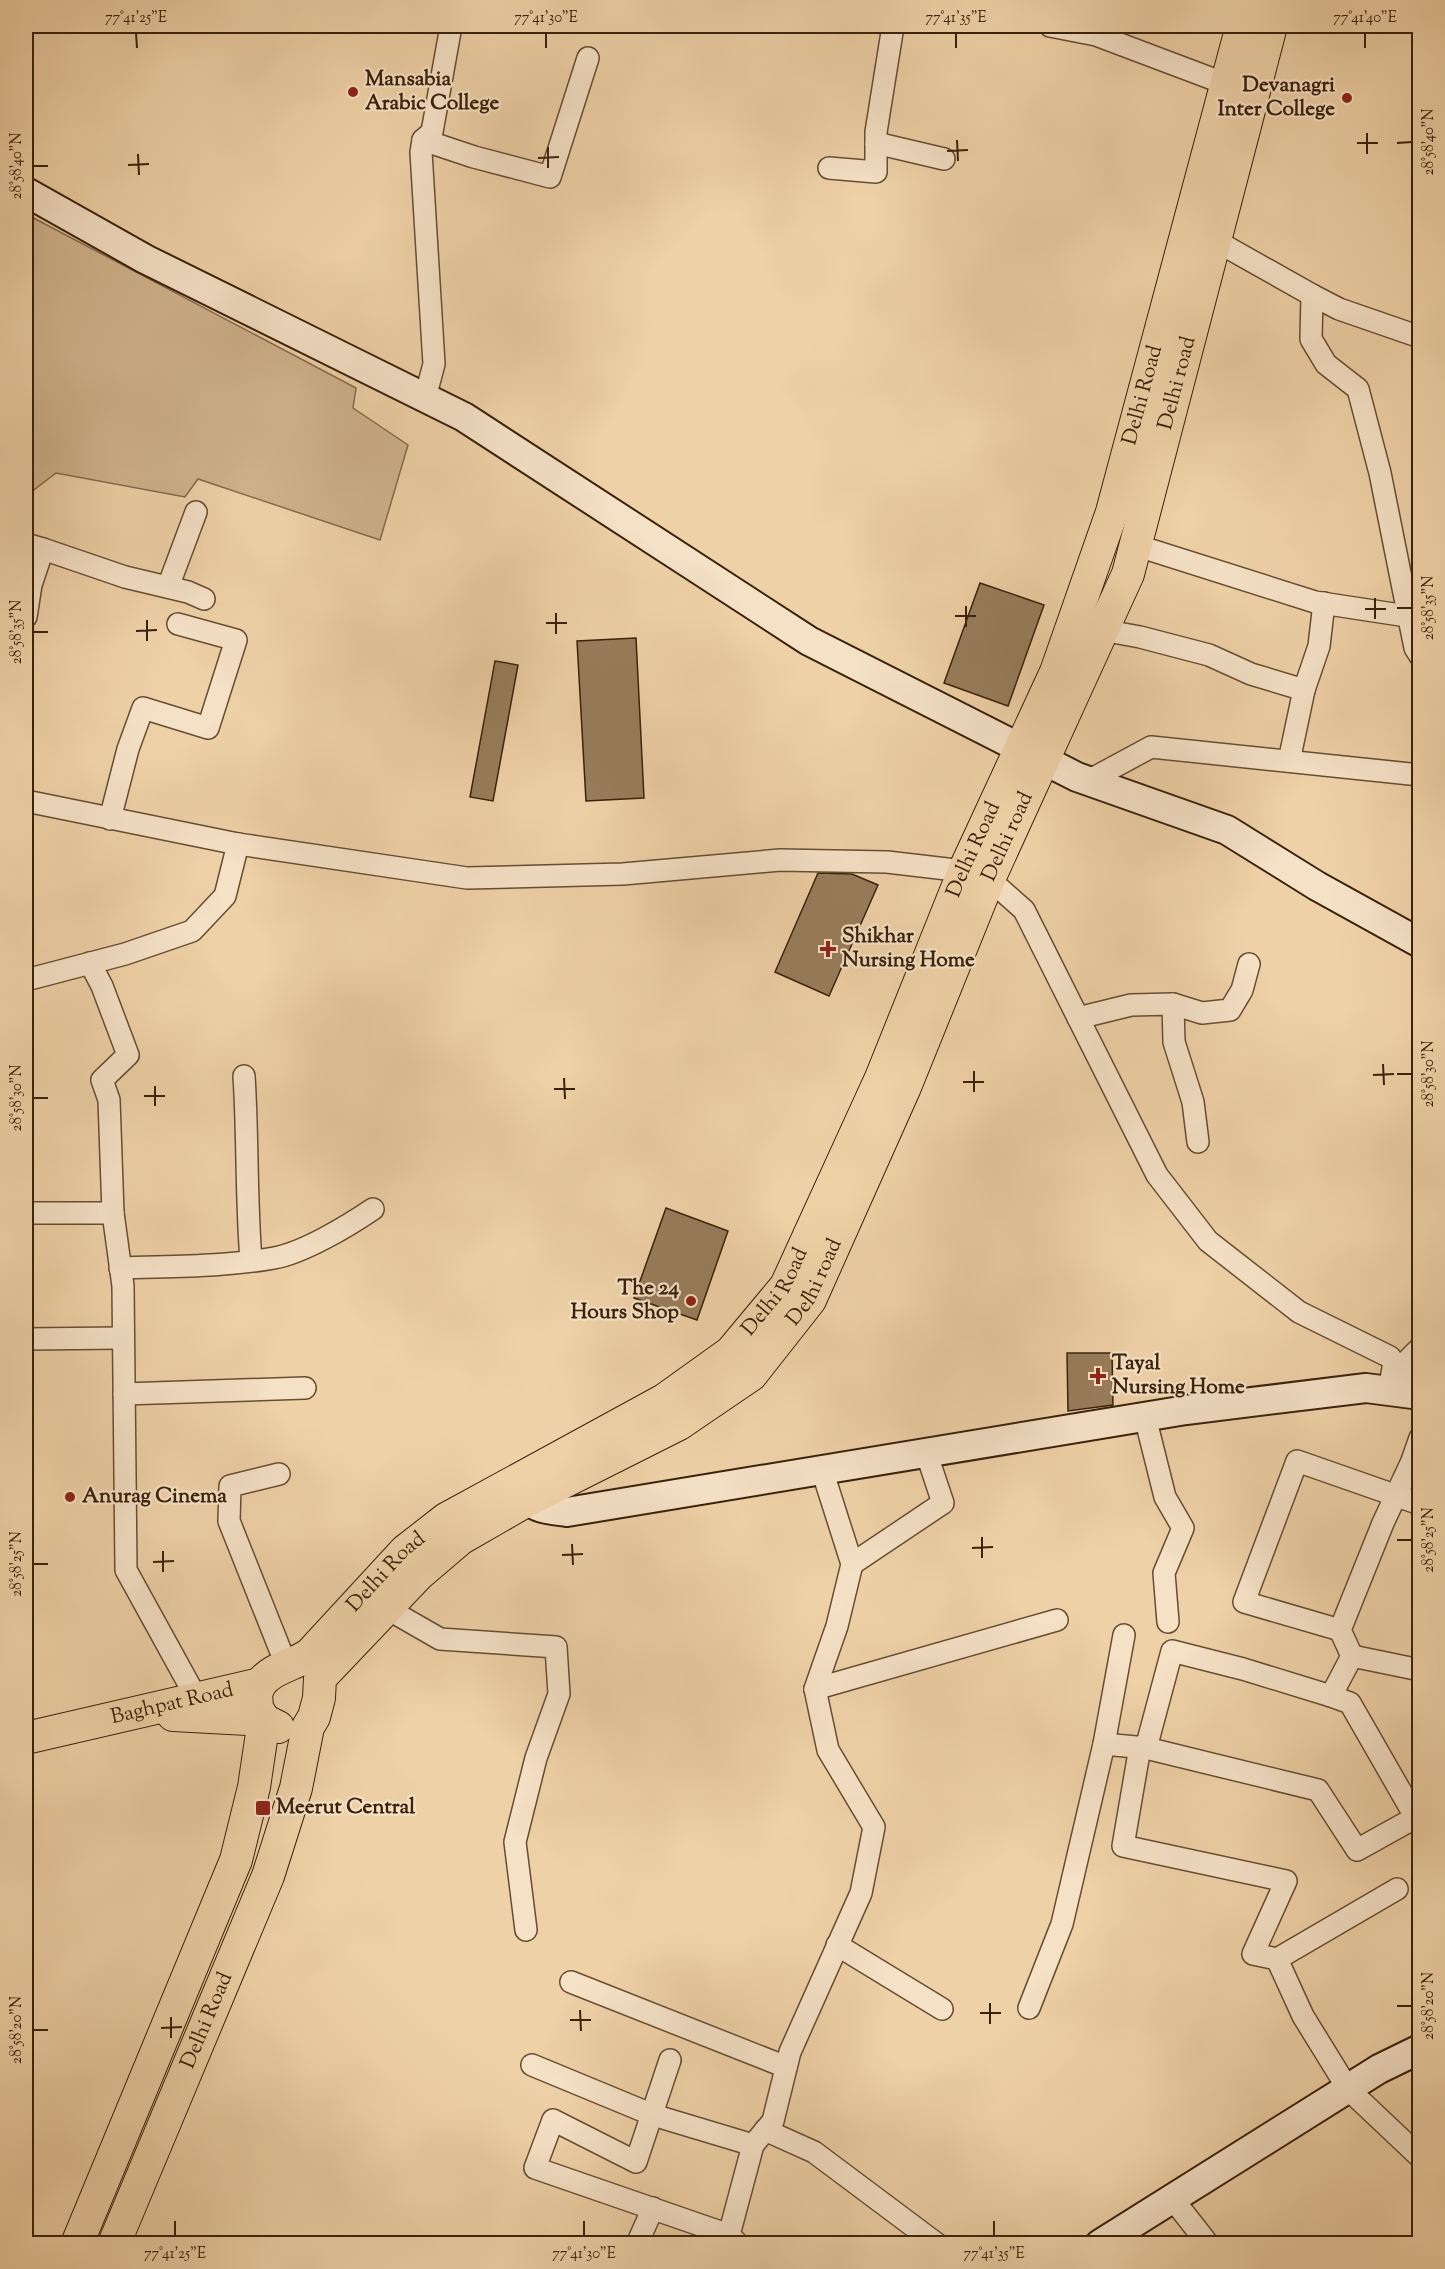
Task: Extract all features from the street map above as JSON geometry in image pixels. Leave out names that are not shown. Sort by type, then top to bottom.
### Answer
[{"type":"main road","name":"Delhi Road","points":[[298,1660],[405,1551],[446,1519],[521,1491],[566,1468],[731,1352],[786,1286],[1032,755],[1056,672],[1112,512],[1242,26]]},
{"type":"main road","name":"Delhi road","points":[[1032,755],[1102,630],[1128,574],[1271,26]]},
{"type":"main road","name":"Delhi Road","points":[[114,2244],[268,1876],[296,1788],[308,1726],[314,1717],[319,1698],[320,1678],[419,1574],[521,1491]]},
{"type":"main road","name":"Baghpat Road","points":[[26,1738],[260,1684],[271,1672],[298,1660]]},
{"type":"main road","name":"Delhi Road","points":[[77,2244],[236,1860],[254,1786],[264,1720],[257,1708],[256,1694],[260,1684]]},
{"type":"main road","points":[[140,1713],[264,1720],[277,1727],[289,1729],[308,1726]]},
{"type":"street","points":[[425,398],[434,364],[429,245],[421,152],[423,140],[432,132],[451,26]]},
{"type":"street","points":[[830,168],[876,172],[876,143],[893,26]]},
{"type":"street","points":[[1056,26],[1096,35],[1226,84]]},
{"type":"street","points":[[423,140],[474,157],[550,177],[588,58]]},
{"type":"street","points":[[876,143],[944,159]]},
{"type":"street","points":[[26,192],[145,259],[464,417],[809,641],[1032,755],[1088,781],[1227,830],[1317,886],[1419,943]]},
{"type":"street","points":[[1216,241],[1339,309],[1419,337]]},
{"type":"street","points":[[1312,295],[1311,339],[1326,363],[1358,389],[1414,617],[1419,656]]},
{"type":"street","points":[[168,587],[196,512]]},
{"type":"street","points":[[1135,545],[1324,603],[1414,617]]},
{"type":"street","points":[[26,617],[34,547],[125,577],[168,587],[204,599]]},
{"type":"street","points":[[1289,761],[1304,690],[1318,646],[1324,603]]},
{"type":"street","points":[[110,819],[128,749],[143,708],[208,729],[236,640],[178,624]]},
{"type":"street","points":[[1102,630],[1140,637],[1209,655],[1251,674],[1304,690]]},
{"type":"street","points":[[1088,781],[1151,747],[1419,775]]},
{"type":"street","points":[[26,801],[238,844],[467,878],[623,874],[780,860],[887,861],[977,875],[1024,910],[1157,1175],[1208,1241],[1299,1312],[1390,1357],[1394,1363],[1402,1392]]},
{"type":"street","points":[[26,980],[90,963],[192,931],[225,896],[238,844]]},
{"type":"street","points":[[90,963],[102,986],[128,1055],[102,1080],[109,1100],[113,1214],[120,1268],[126,1570],[197,1699]]},
{"type":"street","points":[[1078,1017],[1131,1005],[1173,1004],[1202,1013],[1230,1011],[1242,990],[1249,964]]},
{"type":"street","points":[[1173,1004],[1174,1042],[1193,1102],[1198,1142]]},
{"type":"street","points":[[244,1076],[249,1153],[246,1206],[251,1260]]},
{"type":"street","points":[[120,1268],[202,1266],[276,1258],[343,1230],[373,1209]]},
{"type":"street","points":[[26,1213],[113,1214]]},
{"type":"street","points":[[26,1339],[123,1338]]},
{"type":"street","points":[[1402,1392],[1404,1364],[1419,1348]]},
{"type":"street","points":[[124,1394],[305,1388]]},
{"type":"street","points":[[521,1491],[543,1509],[567,1512],[1145,1417],[1366,1388],[1402,1392]]},
{"type":"street","points":[[1145,1417],[1165,1497],[1183,1528],[1164,1573],[1168,1622]]},
{"type":"street","points":[[1352,1656],[1340,1630],[1412,1461],[1419,1438]]},
{"type":"street","points":[[852,1564],[943,1503],[926,1452]]},
{"type":"street","points":[[1340,1630],[1244,1602],[1297,1461],[1419,1504]]},
{"type":"street","points":[[566,1468],[605,1506]]},
{"type":"street","points":[[670,2060],[636,2162],[553,2120],[535,2168],[653,2208],[734,2239],[759,2138],[773,2121],[789,2052],[861,1893],[874,1827],[828,1750],[815,1689],[837,1626],[852,1564],[822,1470]]},
{"type":"street","points":[[279,1474],[230,1486],[229,1521],[298,1660]]},
{"type":"street","points":[[386,1608],[440,1639],[556,1647],[559,1694],[536,1758],[515,1842],[526,1930]]},
{"type":"street","points":[[815,1689],[1057,1620]]},
{"type":"street","points":[[1029,2008],[1062,1924],[1104,1744],[1124,1635]]},
{"type":"street","points":[[1104,1744],[1143,1748],[1318,1790],[1357,1850],[1418,1819],[1350,1703],[1243,1669],[1172,1652],[1143,1748],[1123,1846],[1286,1881],[1253,1954],[1277,1959],[1397,1889]]},
{"type":"street","points":[[1352,1656],[1419,1671]]},
{"type":"street","points":[[1331,1696],[1352,1656]]},
{"type":"street","points":[[837,1945],[942,2009]]},
{"type":"street","points":[[1277,1959],[1303,2016],[1348,2089],[1419,2157]]},
{"type":"street","points":[[571,1982],[786,2067]]},
{"type":"street","points":[[1100,2244],[1348,2089],[1419,2049]]},
{"type":"street","points":[[532,2065],[653,2115],[814,2152],[937,2244]]},
{"type":"street","points":[[1172,2198],[1208,2244]]},
{"type":"street","points":[[637,2244],[653,2208]]},
{"type":"shaded area","points":[[26,214],[356,388],[353,408],[408,445],[380,540],[198,479],[185,497],[56,473],[26,496]]},
{"type":"building","points":[[980,583],[1044,605],[1008,706],[944,683]]},
{"type":"building","points":[[636,638],[644,798],[586,801],[577,641]]},
{"type":"building","points":[[495,661],[518,665],[493,801],[470,797]]},
{"type":"building","points":[[818,873],[852,874],[878,885],[829,996],[775,972]]},
{"type":"building","points":[[666,1208],[728,1231],[697,1320],[634,1298]]},
{"type":"building","points":[[1067,1353],[1112,1353],[1113,1405],[1068,1411]]},
{"type":"place","name":"Mansabia Arabic College","points":[[353,92]]},
{"type":"place","name":"Devanagri Inter College","points":[[1347,98]]},
{"type":"place","name":"Shikhar Nursing Home","points":[[828,949]]},
{"type":"place","name":"The 24 Hours Shop","points":[[691,1301]]},
{"type":"place","name":"Tayal Nursing Home","points":[[1098,1376]]},
{"type":"place","name":"Anurag Cinema","points":[[70,1497]]},
{"type":"place","name":"Meerut Central","points":[[263,1808]]}]
